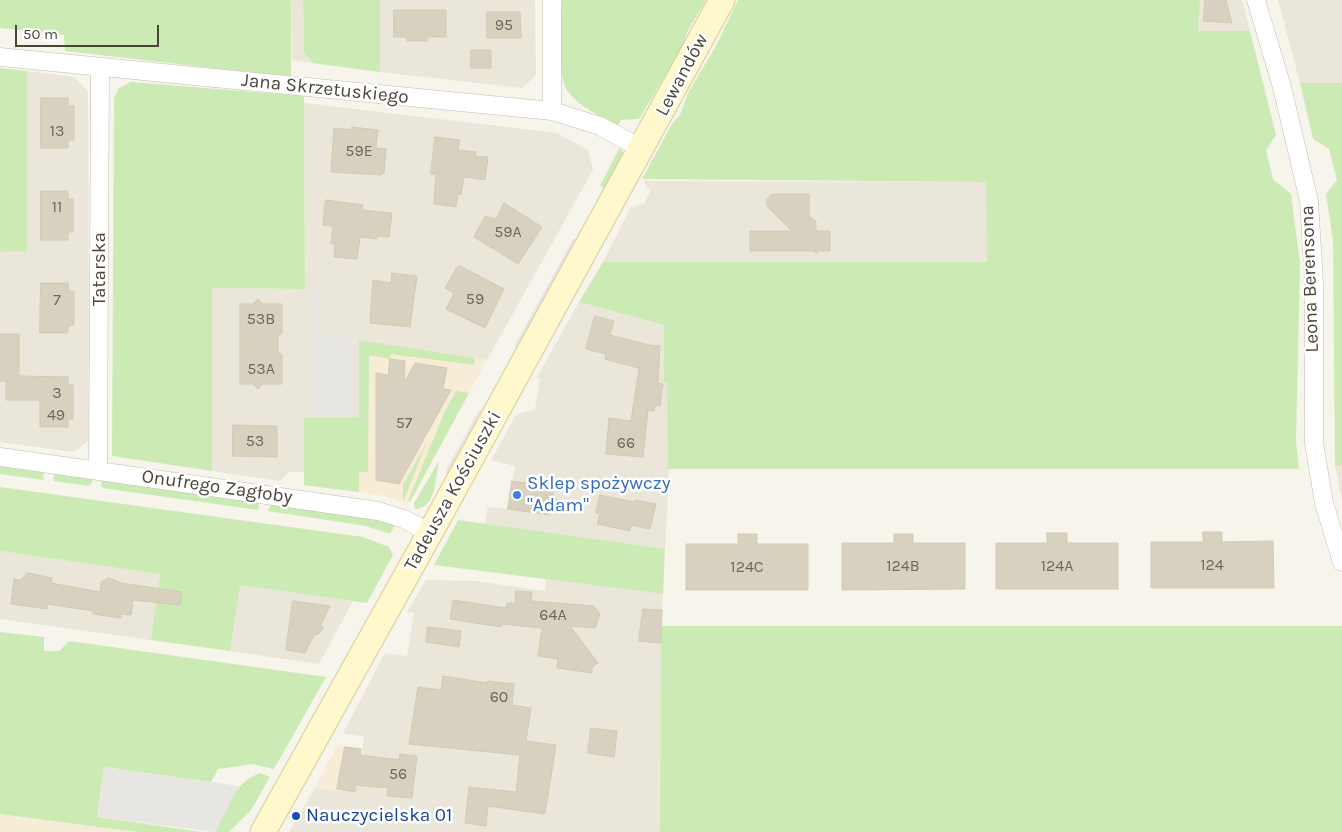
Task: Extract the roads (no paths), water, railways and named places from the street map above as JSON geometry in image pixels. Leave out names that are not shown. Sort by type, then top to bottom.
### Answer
[{"type":"street","points":[[552,0],[552,111]]},
{"type":"street","name":"Lewandów","points":[[642,149],[722,0]]},
{"type":"street","name":"Leona Berensona","points":[[1256,0],[1284,96],[1309,201],[1314,284],[1314,443],[1324,503],[1342,562]]},
{"type":"street","name":"Jana Skrzetuskiego","points":[[0,57],[552,111],[600,126],[642,149]]},
{"type":"street","name":"Tatarska","points":[[98,471],[100,67]]},
{"type":"street","name":"Tadeusza Kościuszki","points":[[263,832],[642,149]]},
{"type":"street","name":"Onufrego Zagłoby","points":[[0,457],[378,511],[404,519],[430,533]]},
{"type":"place","name":"Sklep spożywczy \"Adam\"","points":[[517,495]]},
{"type":"place","name":"Nauczycielska 01","points":[[296,816]]}]
